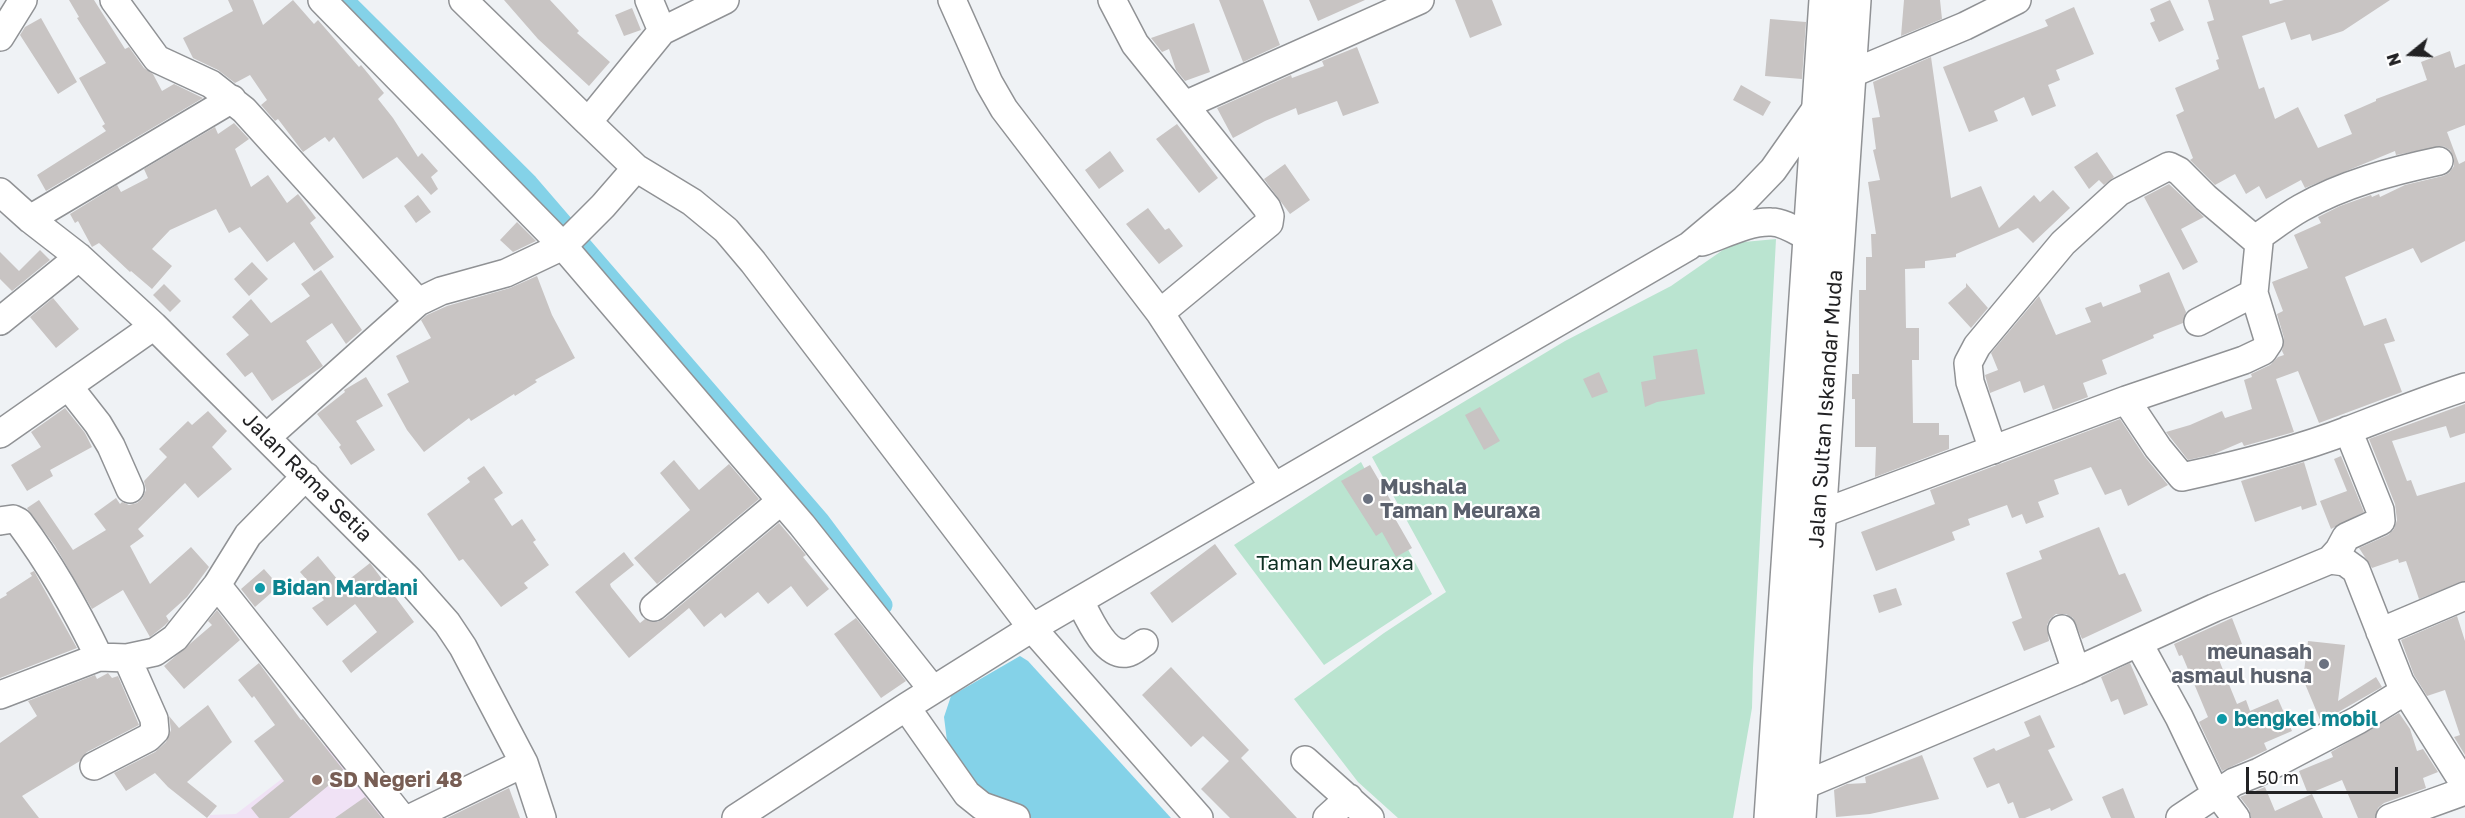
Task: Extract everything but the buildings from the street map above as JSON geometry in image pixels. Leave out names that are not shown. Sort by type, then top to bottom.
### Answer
[{"type":"highway","name":"Jalan Sultan Iskandar Muda","points":[[1771,818],[1826,0]]},
{"type":"highway","name":"Jalan Sultan Iskandar Muda","points":[[1799,818],[1854,0]]},
{"type":"street","points":[[0,37],[22,0]]},
{"type":"street","points":[[114,0],[157,59],[211,84],[262,128],[418,303]]},
{"type":"street","points":[[321,0],[565,244],[937,687]]},
{"type":"street","points":[[463,0],[636,168],[692,202],[726,230],[760,271],[1028,632],[1199,818]]},
{"type":"street","points":[[649,0],[662,31]]},
{"type":"street","points":[[588,122],[662,31],[725,0]]},
{"type":"street","points":[[952,0],[989,83],[1004,109],[1160,313],[1274,487]]},
{"type":"street","points":[[1112,0],[1135,44],[1267,208],[1270,216],[1269,223],[1160,313]]},
{"type":"street","points":[[1185,105],[1420,0]]},
{"type":"street","points":[[1848,75],[1965,26],[2017,0]]},
{"type":"street","points":[[30,219],[231,99]]},
{"type":"street","points":[[748,814],[906,707],[1028,632],[1689,246],[1744,199],[1773,170],[1818,106]]},
{"type":"street","points":[[2255,239],[2301,208],[2349,187],[2400,170],[2439,161]]},
{"type":"street","points":[[1820,514],[1994,450],[2126,400],[2222,368],[2263,351],[2269,342],[2254,293],[2259,243],[2206,198],[2179,171],[2169,166],[2119,192],[2063,243],[1995,323],[1977,346],[1968,363],[1970,382],[1994,450]]},
{"type":"street","points":[[267,437],[418,303],[441,291],[506,273],[565,244],[603,206],[636,168]]},
{"type":"street","name":"Jalan Rama Setia","points":[[0,192],[79,257],[154,326],[409,580],[447,622],[464,647],[524,763],[542,818]]},
{"type":"street","points":[[1689,246],[1750,226],[1771,222],[1788,227],[1810,238]]},
{"type":"street","points":[[0,321],[79,257]]},
{"type":"street","points":[[2198,322],[2254,293]]},
{"type":"street","points":[[0,434],[154,326]]},
{"type":"street","points":[[69,387],[98,424],[111,446],[130,489]]},
{"type":"street","points":[[2126,400],[2158,448],[2182,477],[2259,459],[2348,430],[2465,387]]},
{"type":"street","points":[[1802,786],[2076,671],[2214,608],[2330,560],[2346,537],[2381,521],[2380,510],[2348,430]]},
{"type":"street","points":[[0,695],[99,657],[127,658],[155,652],[167,645],[217,585],[248,535],[306,476]]},
{"type":"street","points":[[654,607],[781,501]]},
{"type":"street","points":[[0,521],[13,519],[19,522],[48,561],[79,615],[99,657]]},
{"type":"street","points":[[2330,560],[2345,562],[2356,570],[2405,691],[2464,783],[2390,818]]},
{"type":"street","points":[[217,585],[402,818]]},
{"type":"street","points":[[2380,632],[2465,596]]},
{"type":"street","points":[[1080,601],[1094,629],[1110,648],[1129,653],[1144,643]]},
{"type":"street","points":[[2062,629],[2076,671]]},
{"type":"street","points":[[2139,644],[2179,717],[2205,775],[2236,818]]},
{"type":"street","points":[[94,766],[148,738],[155,731],[154,719],[127,658]]},
{"type":"street","points":[[2180,818],[2234,782],[2358,720],[2405,691]]},
{"type":"street","points":[[906,707],[967,794],[982,806],[1016,818]]},
{"type":"street","points":[[1305,759],[1370,818]]},
{"type":"street","points":[[411,818],[524,763]]},
{"type":"street","points":[[1328,818],[1349,798]]},
{"type":"shaded area","name":"SD Negeri 48","points":[[326,745],[384,818],[209,818],[210,815],[236,814]]},
{"type":"green space","points":[[1776,239],[1752,708],[1733,818],[1398,818],[1358,782],[1294,699],[1384,633],[1446,592],[1372,457],[1565,341],[1671,286],[1733,243]]},
{"type":"green space","name":"Taman Meuraxa","points":[[1361,462],[1432,594],[1324,665],[1234,545]]},
{"type":"water","points":[[1020,656],[1028,661],[1171,818],[1027,818],[982,798],[948,749],[944,717],[951,696]]},
{"type":"waterway","points":[[343,0],[528,184],[819,521],[882,605]]},
{"type":"place","name":"Mushala Taman Meuraxa","points":[[1368,499]]},
{"type":"place","name":"Bidan Mardani","points":[[260,588]]},
{"type":"place","name":"meunasah asmaul husna","points":[[2324,664]]},
{"type":"place","name":"bengkel mobil","points":[[2222,719]]},
{"type":"place","name":"SD Negeri 48","points":[[317,780]]}]
